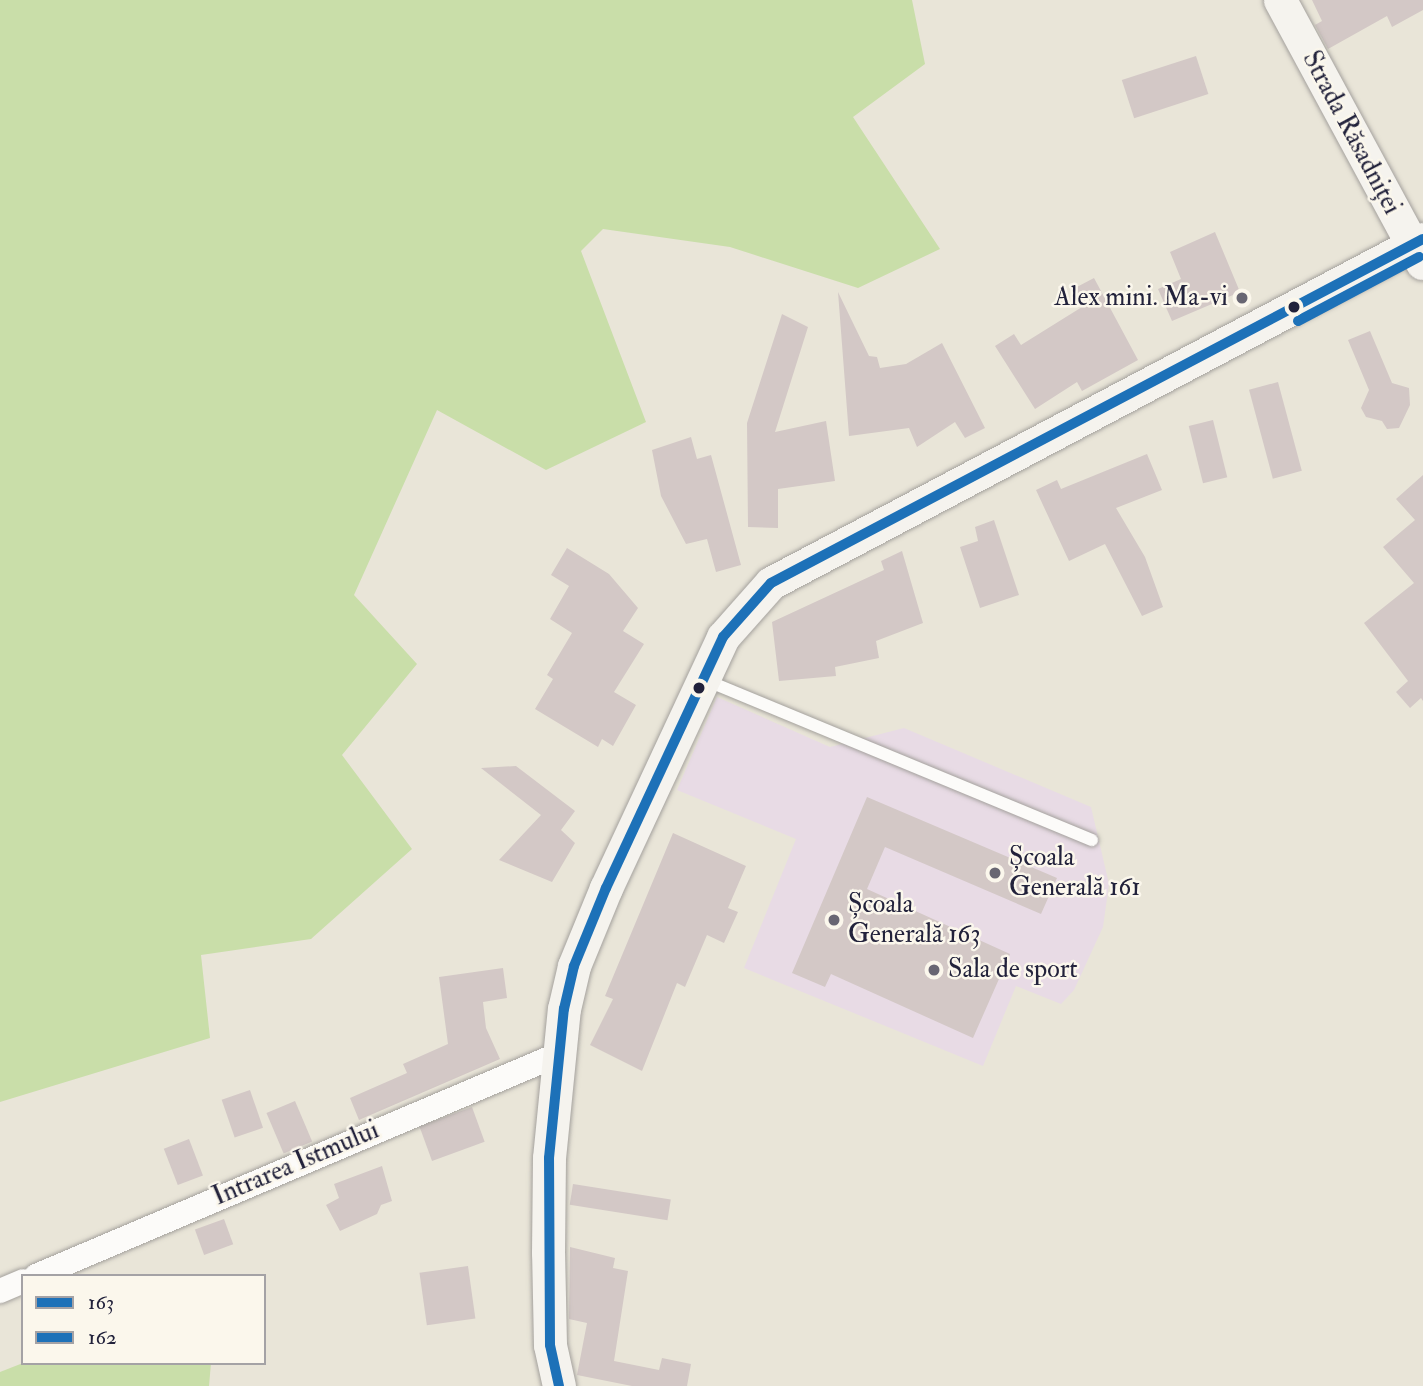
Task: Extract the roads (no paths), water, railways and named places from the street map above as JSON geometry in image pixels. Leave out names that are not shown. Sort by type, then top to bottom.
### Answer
[{"type":"main road","name":"Strada Răsadniței","points":[[1280,0],[1419,250]]},
{"type":"main road","points":[[559,1386],[550,1345],[548,1253],[557,1055],[574,966],[723,637],[771,583],[1419,250]]},
{"type":"street","name":"Intrarea Istmului","points":[[41,1274],[479,1085],[557,1055]]},
{"type":"street","points":[[0,1291],[21,1283]]},
{"type":"lane","points":[[703,679],[1093,840]]},
{"type":"place","name":"Alex mini. Ma-vi","points":[[1242,298]]},
{"type":"place","name":"Școala Generală 161","points":[[995,873]]},
{"type":"place","name":"Școala Generală 163","points":[[834,920]]},
{"type":"place","name":"Sala de sport","points":[[934,970]]}]
